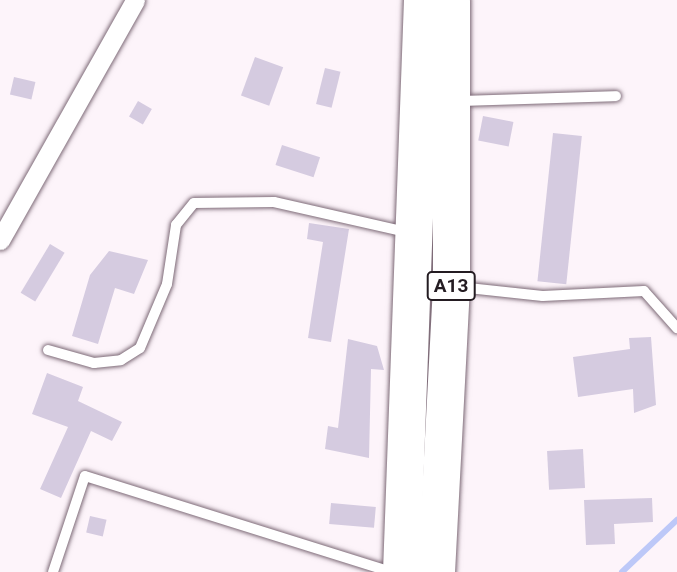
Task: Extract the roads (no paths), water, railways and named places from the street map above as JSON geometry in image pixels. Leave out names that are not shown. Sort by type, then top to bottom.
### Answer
[{"type":"highway","name":"A13","points":[[401,572],[410,232],[422,0]]},
{"type":"highway","name":"A13","points":[[436,572],[451,286],[452,0]]},
{"type":"street","points":[[0,240],[135,0]]},
{"type":"lane","points":[[451,101],[616,96]]},
{"type":"lane","points":[[48,350],[94,363],[121,360],[140,348],[167,284],[176,225],[194,203],[274,202],[410,232]]},
{"type":"lane","points":[[451,286],[542,296],[644,290],[677,328]]},
{"type":"lane","points":[[53,572],[85,476],[392,572]]},
{"type":"waterway","points":[[622,572],[677,520]]}]
